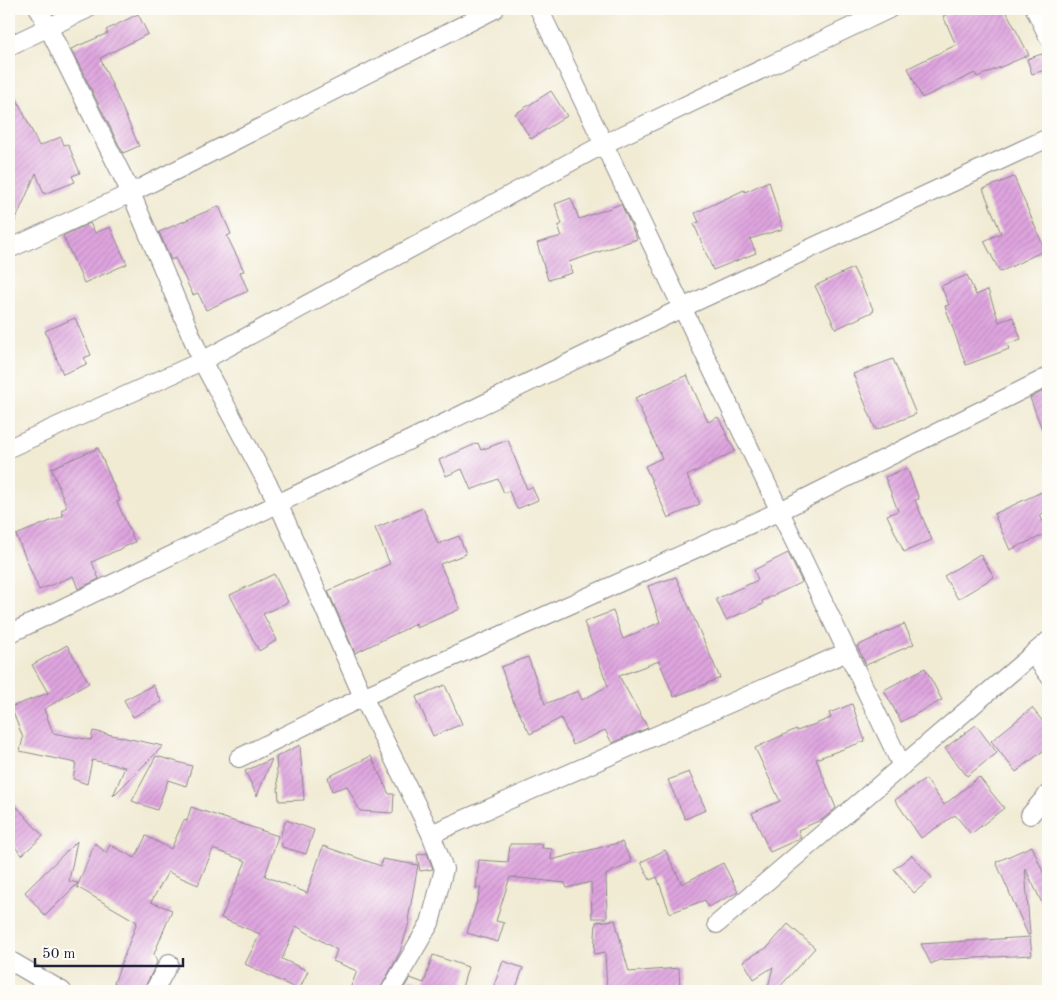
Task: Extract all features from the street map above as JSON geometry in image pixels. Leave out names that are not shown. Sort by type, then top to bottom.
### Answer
[{"type":"street","points":[[39,9],[131,193],[202,361],[278,503],[364,697],[431,834],[444,869],[430,923],[390,991]]},
{"type":"street","points":[[9,46],[87,9]]},
{"type":"street","points":[[9,249],[131,193],[495,9]]},
{"type":"street","points":[[539,9],[902,766]]},
{"type":"street","points":[[9,448],[202,361],[604,144],[888,9]]},
{"type":"street","points":[[1035,9],[1048,36]]},
{"type":"street","points":[[9,634],[682,308],[1048,138]]},
{"type":"street","points":[[238,758],[364,697],[780,510],[1048,377]]},
{"type":"street","points":[[717,924],[1048,641]]},
{"type":"street","points":[[431,834],[847,652]]},
{"type":"street","points":[[1033,654],[1048,674]]},
{"type":"street","points":[[1030,815],[1048,794]]},
{"type":"street","points":[[9,960],[62,991]]},
{"type":"street","points":[[154,991],[169,963]]},
{"type":"building","points":[[960,9],[1005,9],[1029,55],[977,77],[975,73],[922,98],[908,68],[956,45],[943,16]]},
{"type":"building","points":[[138,14],[148,34],[100,58],[139,146],[123,153],[71,49],[108,33],[106,30]]},
{"type":"building","points":[[1042,54],[1048,69],[1032,74],[1027,59]]},
{"type":"building","points":[[9,82],[39,146],[61,137],[64,145],[68,144],[80,173],[72,176],[75,182],[44,194],[36,173],[9,235]]},
{"type":"building","points":[[551,91],[567,116],[531,139],[515,114]]},
{"type":"building","points":[[1014,177],[1045,250],[1000,272],[984,241],[1001,233],[983,189]]},
{"type":"building","points":[[769,181],[783,229],[750,239],[756,253],[713,270],[694,224],[699,222],[695,213],[744,190],[745,192]]},
{"type":"building","points":[[571,198],[579,219],[621,204],[637,239],[569,262],[572,273],[548,280],[537,243],[562,236],[558,226],[562,224],[555,204]]},
{"type":"building","points":[[219,206],[231,234],[227,236],[244,271],[240,272],[248,291],[206,310],[198,293],[193,295],[175,258],[171,260],[159,232]]},
{"type":"building","points":[[90,223],[95,233],[110,227],[127,264],[84,283],[63,236]]},
{"type":"building","points":[[853,268],[874,311],[836,329],[815,286]]},
{"type":"building","points":[[967,275],[976,295],[988,290],[999,322],[1013,317],[1021,339],[1007,344],[1009,349],[966,365],[945,306],[949,305],[941,286]]},
{"type":"building","points":[[75,318],[91,355],[84,358],[87,364],[63,374],[45,331]]},
{"type":"building","points":[[893,359],[916,414],[876,430],[853,374]]},
{"type":"building","points":[[687,375],[708,422],[718,417],[735,451],[687,476],[700,504],[668,518],[645,466],[662,458],[635,398]]},
{"type":"building","points":[[1048,389],[1048,442],[1047,442],[1030,398]]},
{"type":"building","points":[[508,440],[527,489],[532,487],[538,500],[517,509],[509,491],[504,493],[498,479],[471,490],[462,469],[446,476],[439,460],[478,443],[481,450]]},
{"type":"building","points":[[98,448],[120,501],[117,502],[135,542],[92,562],[99,579],[78,589],[73,576],[39,590],[16,535],[63,516],[61,510],[67,507],[51,468]]},
{"type":"building","points":[[907,468],[919,499],[915,500],[932,540],[904,552],[887,515],[898,511],[885,477]]},
{"type":"building","points":[[1048,489],[1048,511],[1040,515],[1048,533],[1010,550],[994,514]]},
{"type":"building","points":[[423,508],[438,544],[459,536],[466,554],[440,564],[460,609],[417,628],[416,624],[355,653],[328,591],[390,564],[375,528]]},
{"type":"building","points":[[788,553],[802,582],[762,601],[763,604],[726,620],[716,599],[758,580],[754,570]]},
{"type":"building","points":[[980,554],[994,577],[958,599],[944,576]]},
{"type":"building","points":[[274,574],[288,602],[263,614],[277,640],[259,651],[230,595]]},
{"type":"building","points":[[676,577],[720,678],[674,697],[659,661],[619,676],[648,728],[612,743],[605,730],[573,745],[561,718],[530,734],[513,701],[501,667],[528,657],[545,704],[578,691],[582,700],[608,686],[584,622],[613,611],[623,639],[660,622],[648,586]]},
{"type":"building","points":[[904,624],[914,644],[866,665],[857,646]]},
{"type":"building","points":[[67,645],[89,683],[44,709],[53,733],[91,740],[93,731],[163,746],[113,796],[125,767],[92,760],[87,784],[73,779],[76,763],[20,751],[23,738],[11,707],[48,693],[32,665]]},
{"type":"building","points":[[925,668],[942,700],[901,722],[884,690]]},
{"type":"building","points":[[153,685],[162,702],[133,717],[124,700]]},
{"type":"building","points":[[445,685],[462,724],[433,736],[416,697]]},
{"type":"building","points":[[852,704],[865,741],[816,759],[836,808],[823,819],[798,830],[801,838],[770,852],[752,813],[780,801],[755,748],[796,729],[797,731],[831,718],[829,713]]},
{"type":"building","points":[[1032,708],[1048,728],[1048,747],[1016,772],[991,741]]},
{"type":"building","points":[[976,725],[997,753],[967,776],[945,748]]},
{"type":"building","points":[[300,745],[304,800],[279,801],[276,757]]},
{"type":"building","points":[[156,756],[192,766],[186,786],[168,780],[157,810],[132,801]]},
{"type":"building","points":[[371,756],[389,794],[394,794],[393,813],[360,811],[347,786],[332,791],[328,777]]},
{"type":"building","points":[[272,759],[257,796],[245,771]]},
{"type":"building","points":[[689,772],[706,810],[685,819],[668,780]]},
{"type":"building","points":[[979,777],[1004,808],[971,834],[955,815],[921,838],[895,800],[926,779],[944,805]]},
{"type":"building","points":[[9,798],[43,836],[22,855],[9,840]]},
{"type":"building","points":[[191,807],[278,836],[265,876],[307,893],[323,846],[381,866],[382,859],[418,865],[408,920],[410,920],[400,952],[379,991],[349,991],[357,971],[333,961],[337,950],[296,926],[282,959],[308,971],[299,990],[245,964],[260,934],[221,918],[246,861],[213,849],[198,885],[168,872],[151,902],[172,910],[154,954],[157,962],[143,991],[130,991],[114,983],[137,922],[77,887],[95,843],[106,853],[110,845],[135,858],[146,836],[171,849],[184,820],[187,821]]},
{"type":"building","points":[[286,820],[314,830],[306,854],[282,847],[281,833]]},
{"type":"building","points":[[77,841],[69,881],[78,883],[45,916],[25,892]]},
{"type":"building","points":[[622,842],[632,862],[606,875],[607,918],[592,918],[591,882],[567,888],[565,883],[510,877],[496,921],[504,923],[498,942],[467,933],[481,888],[476,888],[479,860],[508,862],[510,844],[543,844],[542,848],[552,849],[551,860]]},
{"type":"building","points":[[1032,846],[1048,884],[1048,905],[1044,907],[1025,868],[1030,935],[1028,935],[996,862]]},
{"type":"building","points":[[665,850],[682,884],[723,863],[738,892],[708,907],[705,900],[670,913],[657,877],[650,880],[641,862]]},
{"type":"building","points":[[427,853],[433,869],[420,871],[417,855]]},
{"type":"building","points":[[912,855],[932,878],[914,893],[894,869]]},
{"type":"building","points":[[615,920],[629,972],[679,968],[680,991],[607,991],[605,952],[594,954],[596,922]]},
{"type":"building","points":[[788,924],[815,948],[776,991],[767,991],[773,967],[754,979],[743,961],[768,947]]},
{"type":"building","points":[[1030,937],[1032,955],[939,960],[931,964],[921,944]]},
{"type":"building","points":[[433,955],[468,967],[461,991],[402,991],[410,978],[424,983]]},
{"type":"building","points":[[503,961],[523,968],[515,991],[492,991]]}]
